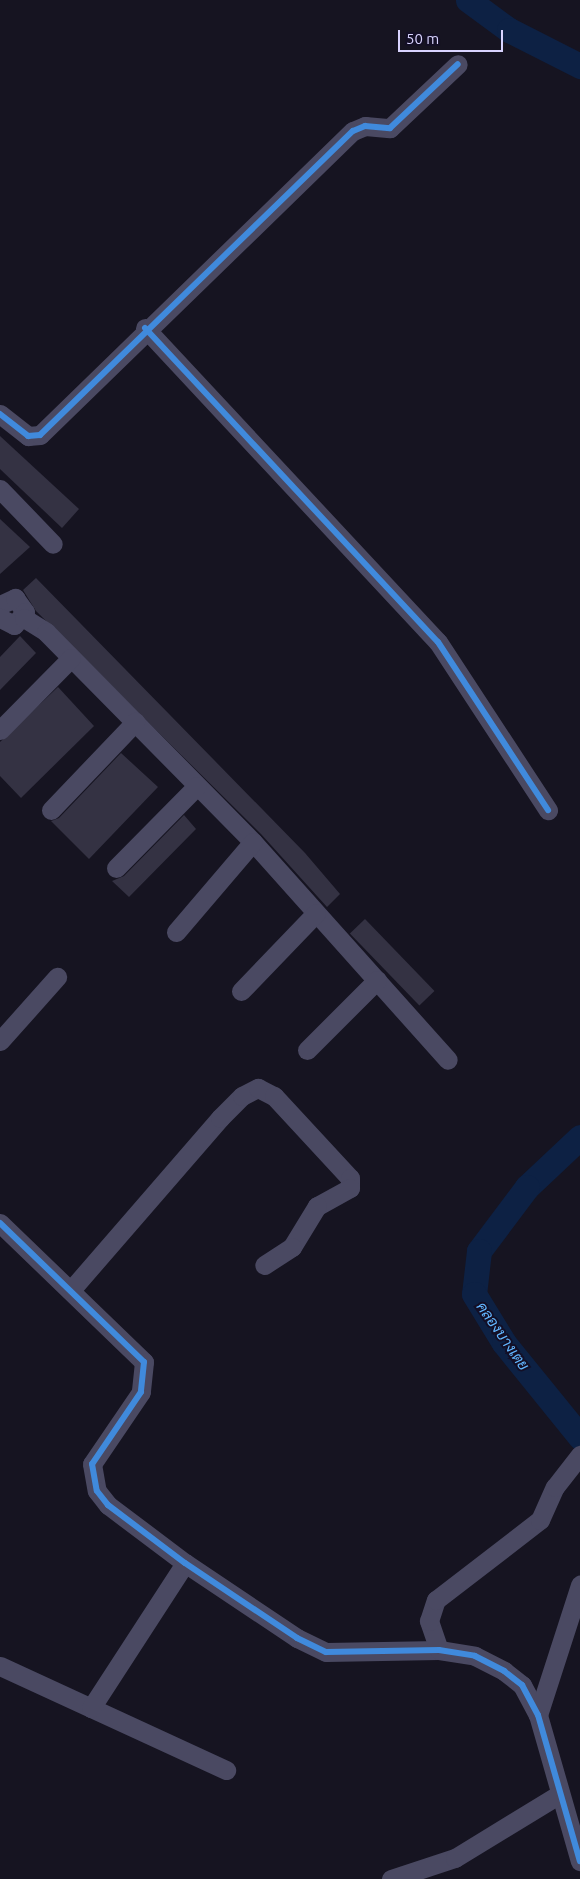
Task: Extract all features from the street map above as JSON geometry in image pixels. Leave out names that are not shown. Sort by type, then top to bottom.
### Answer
[{"type":"street","points":[[0,414],[22,433],[40,435],[145,328],[354,131],[365,126],[390,128],[458,64]]},
{"type":"street","points":[[145,328],[438,642],[548,810]]},
{"type":"street","points":[[0,489],[53,544]]},
{"type":"street","points":[[1,612],[20,601],[24,618],[71,658],[253,842],[448,1060]]},
{"type":"street","points":[[0,730],[71,658]]},
{"type":"street","points":[[51,810],[135,722]]},
{"type":"street","points":[[116,868],[197,786]]},
{"type":"street","points":[[176,932],[253,842]]},
{"type":"street","points":[[241,991],[316,913]]},
{"type":"street","points":[[0,1041],[57,977]]},
{"type":"street","points":[[307,1050],[377,980]]},
{"type":"street","points":[[71,1290],[220,1118],[242,1096],[258,1088],[274,1096],[350,1178],[350,1188],[318,1206],[292,1247],[264,1265]]},
{"type":"street","points":[[0,1223],[112,1327],[146,1369],[142,1392],[95,1457],[92,1475],[97,1492],[108,1505],[185,1563],[297,1638],[326,1652],[439,1650],[475,1656],[504,1671],[522,1685],[538,1715],[580,1861]]},
{"type":"street","points":[[439,1650],[429,1621],[436,1600],[540,1520],[566,1474],[580,1455]]},
{"type":"street","points":[[91,1708],[185,1563]]},
{"type":"street","points":[[538,1715],[580,1585]]},
{"type":"street","points":[[0,1666],[226,1770]]},
{"type":"street","points":[[391,1879],[455,1858],[560,1794]]},
{"type":"building","points":[[0,436],[79,509],[62,528],[0,469]]},
{"type":"building","points":[[0,519],[30,547],[0,574]]},
{"type":"building","points":[[36,578],[305,853],[340,894],[327,907],[261,834],[36,611],[23,590]]},
{"type":"building","points":[[20,636],[36,653],[0,690],[0,657]]},
{"type":"building","points":[[58,687],[94,726],[21,798],[0,776],[0,742]]},
{"type":"building","points":[[121,753],[158,787],[89,859],[51,821],[59,818]]},
{"type":"building","points":[[184,815],[196,829],[129,897],[112,881],[124,876]]},
{"type":"building","points":[[365,919],[434,991],[419,1006],[350,934]]},
{"type":"waterway","name":"คลองบางเตย","points":[[468,0],[509,30],[580,66]]},
{"type":"waterway","name":"คลองบางเตย","points":[[580,1137],[527,1187],[479,1251],[474,1294],[504,1343],[580,1437]]},
{"type":"cycle path","points":[[0,414],[28,436],[40,435],[353,131],[365,126],[390,128],[458,64]]},
{"type":"cycle path","points":[[145,328],[438,642],[548,810]]},
{"type":"cycle path","points":[[0,1223],[144,1362],[141,1392],[92,1464],[97,1491],[108,1505],[185,1563],[297,1638],[326,1652],[439,1650],[475,1656],[504,1671],[522,1685],[538,1715],[580,1861]]}]
